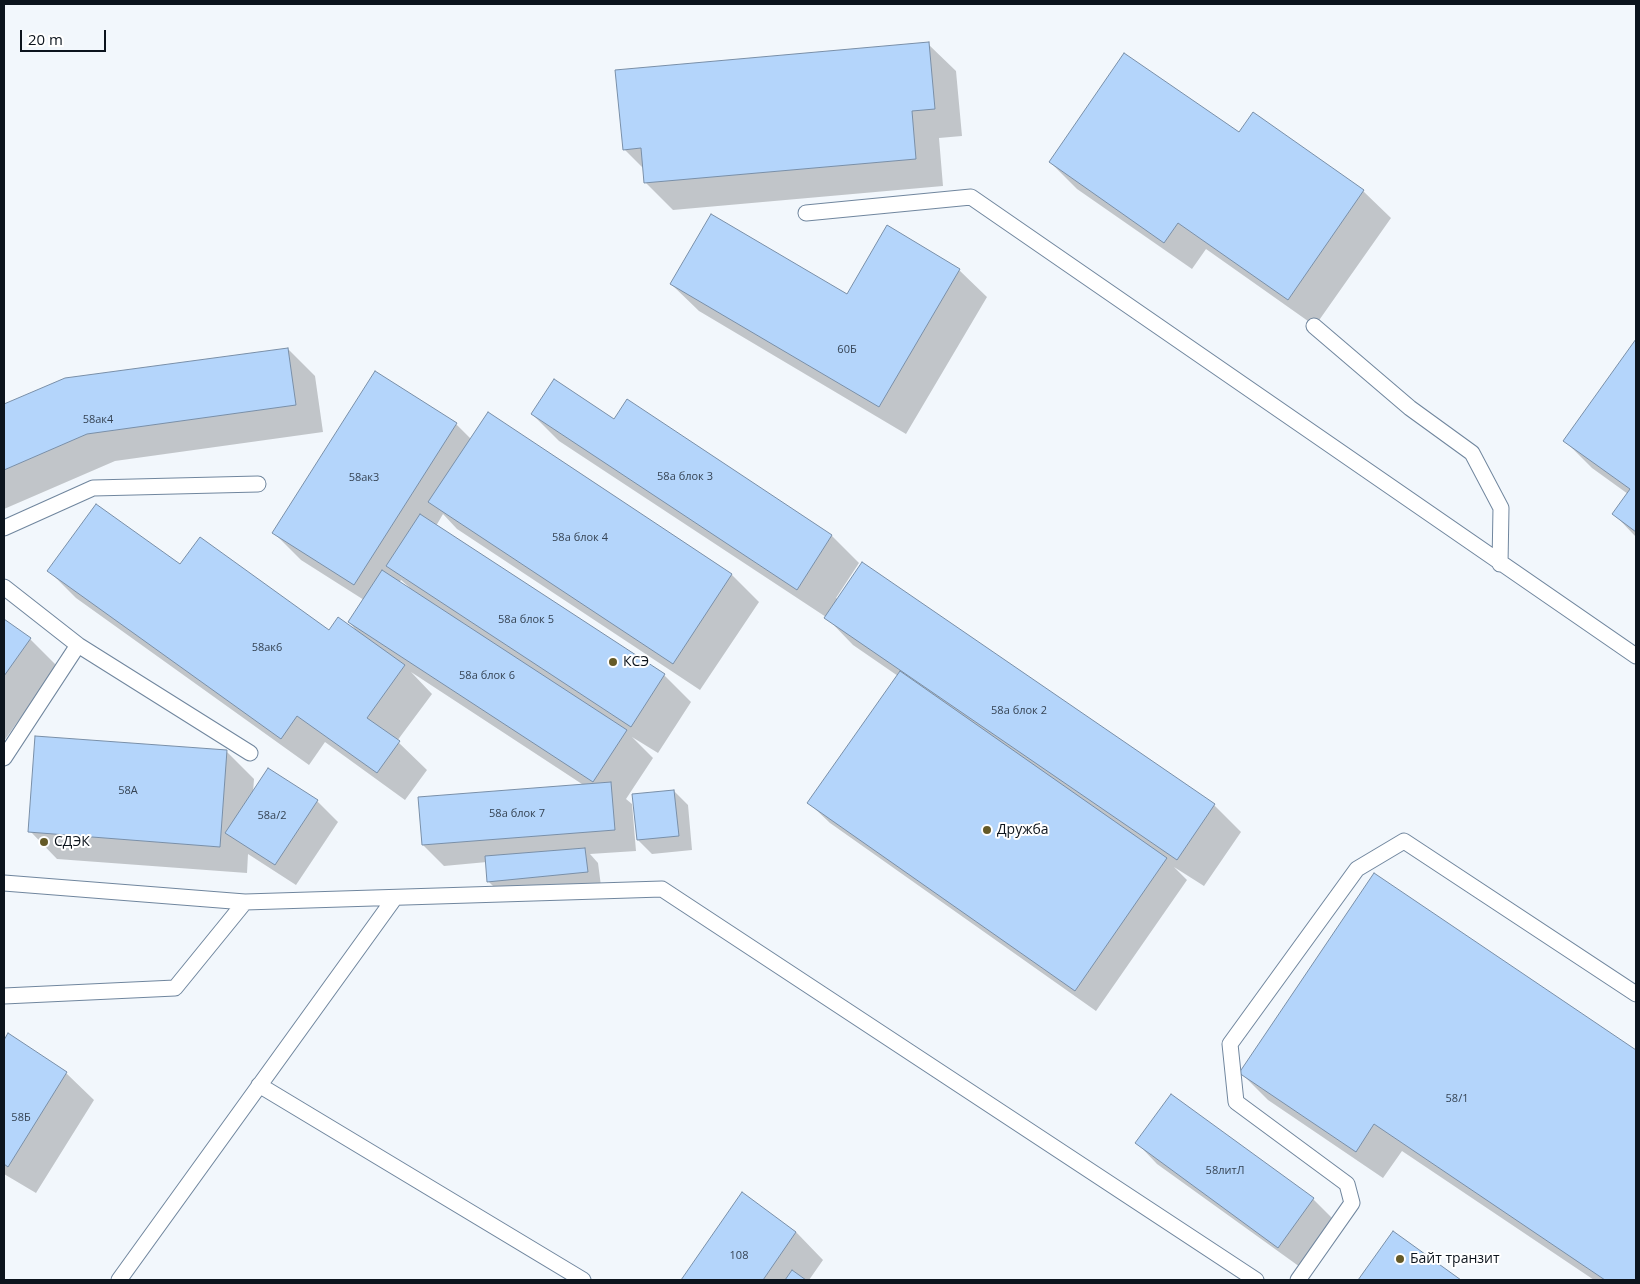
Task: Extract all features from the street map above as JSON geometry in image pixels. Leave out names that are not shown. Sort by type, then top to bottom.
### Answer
[{"type":"lane","points":[[806,213],[970,197],[1636,656]]},
{"type":"lane","points":[[1314,326],[1410,408],[1472,453],[1501,508],[1500,564]]},
{"type":"lane","points":[[4,528],[93,488],[258,484]]},
{"type":"lane","points":[[4,587],[78,645],[250,753]]},
{"type":"lane","points":[[4,758],[78,645]]},
{"type":"lane","points":[[1298,1280],[1352,1203],[1347,1184],[1236,1102],[1230,1044],[1357,869],[1404,841],[1636,994]]},
{"type":"lane","points":[[4,883],[245,902],[394,899],[662,889],[1256,1280]]},
{"type":"lane","points":[[119,1280],[394,899]]},
{"type":"lane","points":[[4,996],[175,988],[245,902]]},
{"type":"lane","points":[[259,1085],[583,1280]]},
{"type":"building","points":[[929,42],[935,109],[912,111],[916,159],[644,183],[641,148],[623,150],[615,70]]},
{"type":"building","points":[[1124,53],[1239,132],[1253,112],[1364,190],[1288,300],[1178,223],[1164,243],[1049,162]]},
{"type":"building","points":[[711,214],[847,294],[887,225],[960,269],[879,407],[670,284]]},
{"type":"building","points":[[1636,339],[1636,532],[1612,514],[1630,489],[1563,441]]},
{"type":"building","points":[[288,348],[296,405],[87,434],[4,470],[4,404],[65,378]]},
{"type":"building","points":[[375,371],[457,423],[354,585],[272,533]]},
{"type":"building","points":[[554,379],[614,419],[627,399],[832,535],[797,590],[531,414]]},
{"type":"building","points":[[488,412],[732,574],[673,664],[428,502]]},
{"type":"building","points":[[96,504],[180,564],[200,537],[329,630],[338,617],[405,665],[367,718],[400,741],[377,773],[297,716],[281,739],[47,571]]},
{"type":"building","points":[[420,514],[665,674],[631,727],[386,566]]},
{"type":"building","points":[[862,562],[1215,804],[1177,860],[824,618]]},
{"type":"building","points":[[382,570],[627,730],[593,782],[348,622]]},
{"type":"building","points":[[4,619],[31,638],[4,676]]},
{"type":"building","name":"Дружба","points":[[900,671],[1167,858],[1075,991],[807,803]]},
{"type":"building","points":[[35,736],[227,750],[220,847],[28,832]]},
{"type":"building","points":[[268,768],[318,800],[275,865],[225,833]]},
{"type":"building","points":[[611,782],[615,830],[422,845],[418,797]]},
{"type":"building","points":[[674,790],[679,836],[637,840],[632,794]]},
{"type":"building","points":[[585,848],[588,872],[487,882],[485,856]]},
{"type":"building","points":[[1374,873],[1636,1050],[1636,1280],[1605,1280],[1374,1124],[1356,1152],[1239,1073]]},
{"type":"building","points":[[8,1033],[67,1072],[8,1167],[4,1164],[4,1040]]},
{"type":"building","points":[[1171,1094],[1314,1198],[1278,1248],[1135,1143]]},
{"type":"building","points":[[742,1192],[796,1232],[763,1280],[681,1280]]},
{"type":"building","points":[[1393,1231],[1461,1280],[1358,1280]]},
{"type":"building","points":[[792,1270],[806,1280],[785,1280]]},
{"type":"place","name":"КСЭ","points":[[613,662]]},
{"type":"place","name":"Дружба","points":[[987,830]]},
{"type":"place","name":"СДЭК","points":[[44,842]]},
{"type":"place","name":"Байт транзит","points":[[1400,1259]]}]
